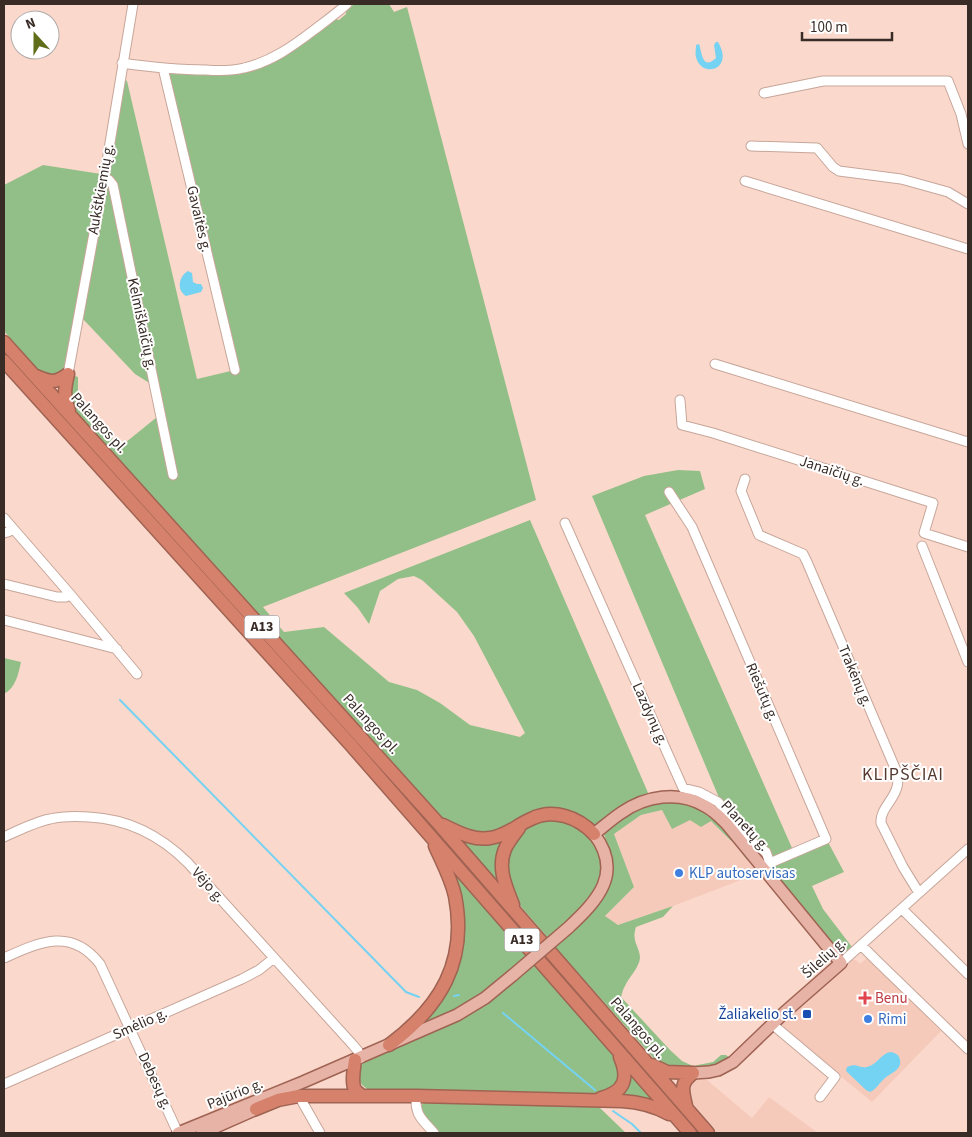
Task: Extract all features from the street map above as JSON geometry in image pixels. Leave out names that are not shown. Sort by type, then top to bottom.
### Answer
[{"type":"highway","name":"Palangos pl.","points":[[4,342],[437,822],[708,1133]]},
{"type":"highway","name":"Palangos pl.","points":[[4,361],[344,737],[690,1133]]},
{"type":"highway","points":[[34,375],[54,382],[61,380],[68,374]]},
{"type":"highway","points":[[68,374],[65,397],[71,416]]},
{"type":"highway","points":[[437,822],[468,837],[483,839],[503,835],[537,816],[557,814],[577,820],[594,834]]},
{"type":"highway","points":[[517,914],[506,887],[502,867],[506,848],[522,825]]},
{"type":"highway","points":[[389,1045],[404,1034],[438,997],[446,982],[456,951],[458,915],[455,895],[447,872],[428,832]]},
{"type":"highway","points":[[591,1100],[614,1094],[625,1079],[624,1070],[615,1047]]},
{"type":"highway","points":[[358,1059],[353,1074],[356,1090],[362,1096]]},
{"type":"highway","points":[[647,1063],[668,1072],[693,1073]]},
{"type":"highway","points":[[686,1109],[682,1088],[684,1081],[693,1073]]},
{"type":"highway","points":[[256,1108],[278,1100],[299,1096],[416,1096],[591,1100],[637,1102],[658,1107],[678,1119]]},
{"type":"main road","name":"Planetų g.","points":[[594,834],[622,812],[649,799],[676,797],[690,799],[704,805],[726,823],[767,865],[841,962]]},
{"type":"main road","name":"Pajūrio g.","points":[[178,1133],[358,1059],[444,1021],[469,1008],[495,990],[568,928],[595,901],[602,889],[607,872],[605,856],[594,834]]},
{"type":"main road","name":"Šilelių g.","points":[[693,1073],[718,1070],[733,1062],[841,962]]},
{"type":"main road","name":"Pajūrio g.","points":[[202,1133],[256,1108],[303,1082]]},
{"type":"street","name":"Aukštkiemių g.","points":[[68,374],[104,179],[133,4]]},
{"type":"street","points":[[122,63],[163,68],[228,71],[244,68],[261,63],[289,49],[347,4]]},
{"type":"street","name":"Gavaitės g.","points":[[163,68],[235,370]]},
{"type":"street","points":[[764,93],[823,82],[948,81],[961,114],[968,144]]},
{"type":"street","points":[[752,146],[817,148],[835,170],[901,179],[948,192],[968,204]]},
{"type":"street","name":"Kelmiškaičių g.","points":[[104,179],[110,180],[113,185],[174,475]]},
{"type":"street","points":[[745,181],[968,249]]},
{"type":"street","points":[[715,364],[968,442]]},
{"type":"street","name":"Janaičių g.","points":[[680,400],[682,425],[933,504],[924,533],[968,547]]},
{"type":"street","name":"Trakėnų g.","points":[[745,479],[741,491],[759,536],[803,554],[898,775],[898,786],[894,796],[882,813],[881,823],[903,867],[919,893]]},
{"type":"street","name":"Riešutų g.","points":[[668,492],[692,527],[826,839],[767,865]]},
{"type":"street","points":[[4,518],[137,674]]},
{"type":"street","name":"Lazdynų g.","points":[[565,523],[683,788],[699,792],[718,802],[753,843],[766,852],[767,865]]},
{"type":"street","points":[[4,533],[13,529]]},
{"type":"street","points":[[922,546],[968,662]]},
{"type":"street","points":[[4,584],[58,597],[66,597],[70,594]]},
{"type":"street","points":[[4,620],[117,649]]},
{"type":"street","name":"Vėjo g.","points":[[4,837],[53,818],[77,816],[105,818],[127,823],[146,831],[169,845],[353,1045],[358,1051],[358,1059]]},
{"type":"street","name":"Šilelių g.","points":[[841,962],[968,850]]},
{"type":"street","points":[[902,909],[968,974]]},
{"type":"street","name":"Debesų g.","points":[[4,958],[35,944],[48,941],[75,944],[92,954],[100,964],[178,1133]]},
{"type":"street","points":[[861,945],[968,1049]]},
{"type":"street","name":"Smėlio g.","points":[[4,1084],[242,979],[259,970],[274,958]]},
{"type":"street","points":[[772,1024],[835,1077],[820,1097]]},
{"type":"street","points":[[299,1096],[320,1133]]},
{"type":"street","points":[[416,1096],[417,1114],[434,1133]]},
{"type":"shaded area","points":[[662,810],[690,820],[711,821],[729,840],[734,842],[747,860],[762,872],[618,925],[605,916],[634,887],[614,834],[641,815]]},
{"type":"shaded area","points":[[867,958],[941,1031],[872,1102],[778,1025],[851,960],[856,960],[860,964]]},
{"type":"shaded area","points":[[692,1079],[707,1080],[752,1118],[769,1097],[818,1133],[717,1133],[686,1098],[686,1084]]},
{"type":"green space","points":[[354,4],[389,4],[394,12],[407,7],[536,500],[263,607],[284,632],[324,627],[389,682],[417,690],[440,703],[470,725],[520,737],[525,733],[474,636],[457,612],[422,580],[414,576],[398,579],[380,591],[369,624],[344,593],[530,520],[649,795],[599,825],[595,825],[570,813],[487,836],[451,825],[72,407],[68,393],[72,375],[78,377],[78,400],[120,447],[157,417],[151,384],[135,374],[82,318],[125,80],[127,81],[197,379],[235,370],[167,72],[252,70],[335,19],[339,20]]},
{"type":"green space","points":[[43,165],[101,174],[67,366],[58,378],[41,373],[4,331],[4,185]]},
{"type":"green space","points":[[678,470],[700,471],[705,489],[645,515],[796,857],[828,842],[844,872],[812,886],[823,909],[852,947],[844,953],[838,953],[770,870],[773,858],[771,853],[720,800],[592,496],[644,476]]},
{"type":"green space","points":[[4,658],[21,662],[14,684],[4,694]]},
{"type":"green space","points":[[662,800],[687,803],[709,814],[724,828],[750,861],[747,860],[734,842],[711,821],[701,827],[690,820],[672,829],[662,810],[641,815],[614,834],[634,887],[605,916],[618,925],[673,906],[663,917],[636,927],[635,940],[640,958],[636,969],[624,987],[621,997],[682,1061],[693,1066],[713,1062],[721,1055],[726,1055],[731,1059],[704,1070],[662,1066],[657,1062],[555,947],[588,916],[608,848],[604,834],[606,829],[638,806]]},
{"type":"green space","points":[[547,819],[568,821],[582,829],[598,847],[603,869],[600,883],[589,903],[548,938],[516,901],[507,876],[508,850],[517,835],[533,823]]},
{"type":"green space","points":[[509,834],[504,889],[456,835]]},
{"type":"green space","points":[[447,863],[528,956],[495,985],[461,1007],[413,1030],[459,954]]},
{"type":"green space","points":[[535,964],[616,1059],[620,1081],[607,1094],[589,1096],[374,1092],[361,1084],[359,1071],[364,1061],[478,1007],[507,988]]},
{"type":"green space","points":[[627,1067],[657,1102],[616,1098]]},
{"type":"green space","points":[[424,1103],[599,1107],[626,1133],[437,1133],[422,1116],[420,1106]]},
{"type":"water","points":[[718,42],[722,52],[720,65],[710,69],[704,68],[699,64],[696,57],[696,45],[699,44],[703,59],[708,62],[716,58],[714,45]]},
{"type":"water","points":[[188,271],[192,273],[193,282],[201,284],[203,288],[201,292],[186,296],[181,290],[180,283],[182,276]]},
{"type":"water","points":[[891,1052],[899,1057],[899,1066],[896,1071],[870,1092],[846,1071],[847,1067],[850,1066],[870,1066],[884,1054]]},
{"type":"waterway","points":[[120,700],[406,992],[419,997]]},
{"type":"waterway","points":[[454,996],[459,995]]},
{"type":"waterway","points":[[503,1013],[595,1090]]},
{"type":"waterway","points":[[613,1111],[632,1124],[641,1133]]},
{"type":"place","name":"KLP autoservisas","points":[[679,873]]},
{"type":"place","name":"Benu","points":[[865,998]]},
{"type":"place","name":"Žaliakelio st.","points":[[807,1014]]},
{"type":"place","name":"Rimi","points":[[868,1019]]},
{"type":"district","name":"KLIPŠČIAI","points":[[903,774]]}]
